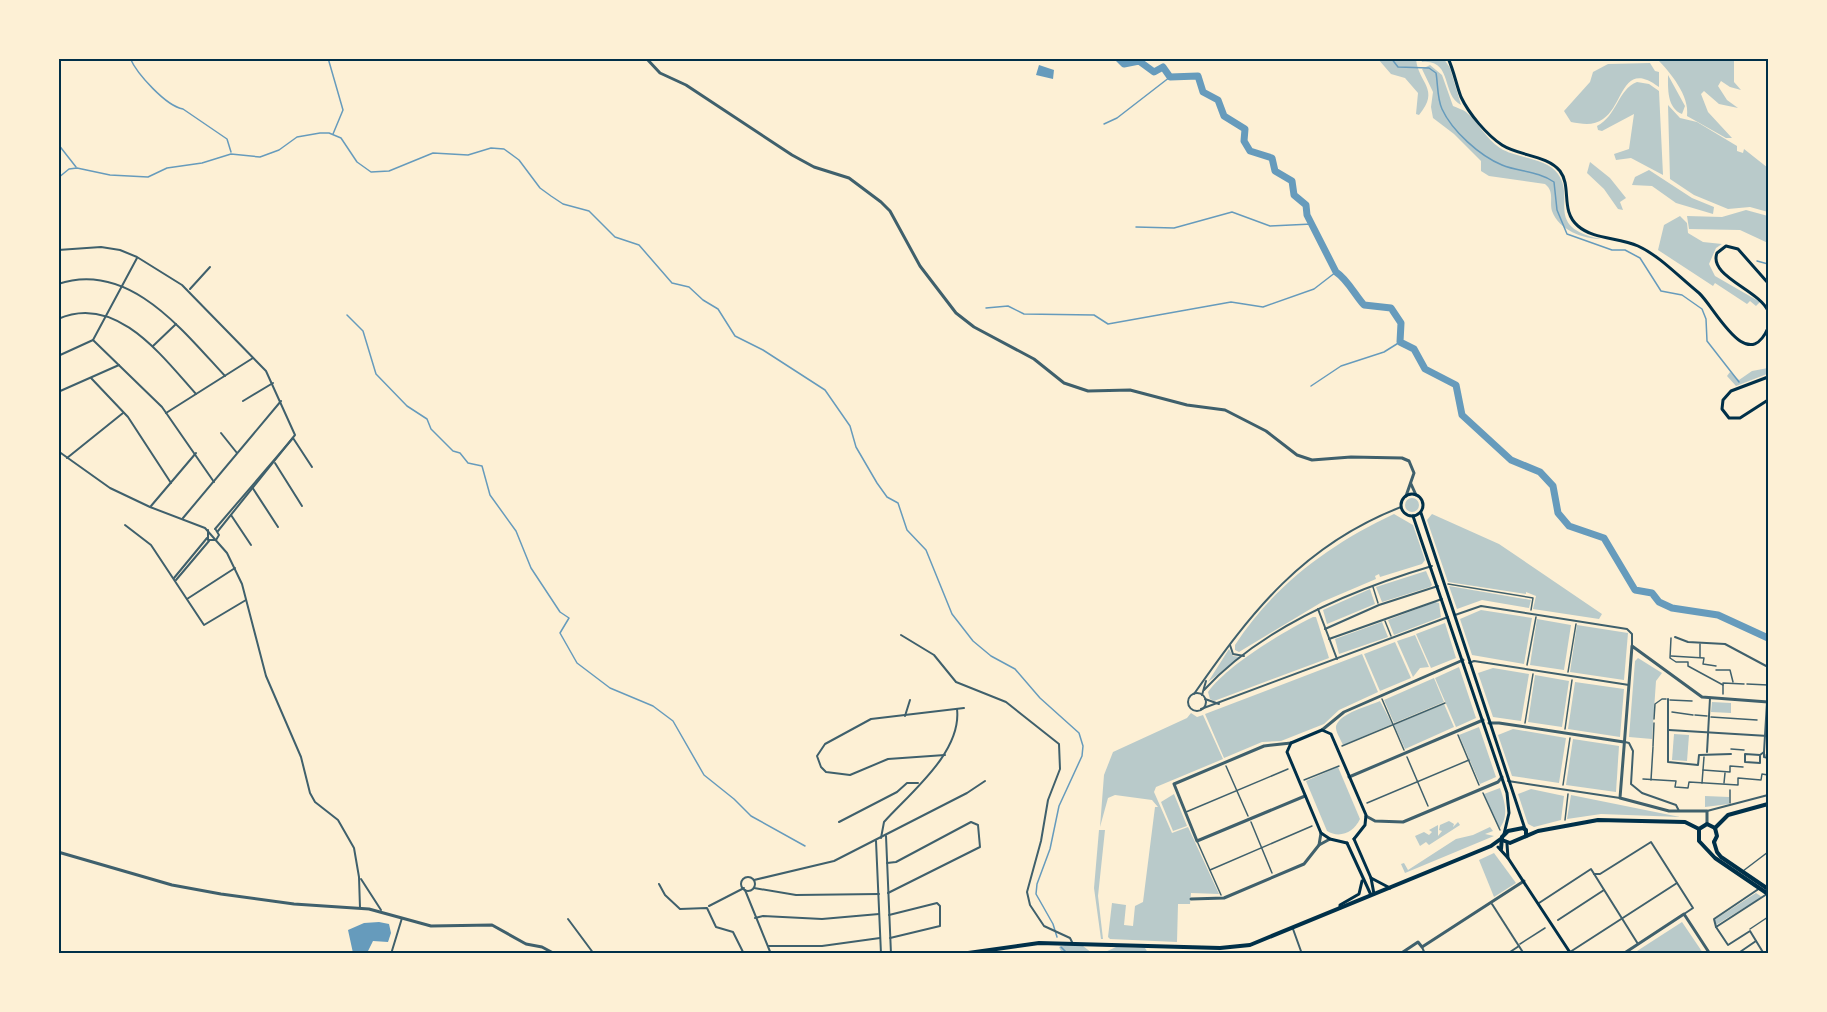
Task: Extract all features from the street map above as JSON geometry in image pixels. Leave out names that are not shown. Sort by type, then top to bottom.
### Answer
[{"type":"main road","points":[[1448,58],[1466,106],[1496,140],[1509,149],[1546,162],[1560,172],[1564,183],[1567,209],[1578,226],[1592,233],[1644,249],[1708,302],[1726,330],[1736,340],[1747,343],[1756,342],[1768,328]]},
{"type":"main road","points":[[1768,283],[1738,249],[1726,246],[1717,253],[1716,262],[1720,271],[1760,298],[1768,311]]},
{"type":"main road","points":[[1768,377],[1731,391],[1722,399],[1722,410],[1730,418],[1740,418],[1768,400]]},
{"type":"main road","points":[[1421,513],[1413,516],[1405,514],[1401,507],[1406,496],[1416,495],[1423,503],[1421,513],[1463,660],[1504,784],[1509,808],[1500,847]]},
{"type":"main road","points":[[1413,516],[1442,599],[1469,663],[1526,830],[1526,837]]},
{"type":"main road","points":[[1322,730],[1331,734],[1366,815],[1365,825],[1354,839],[1350,838],[1347,843],[1330,840],[1321,833],[1287,752],[1292,743],[1322,730]]},
{"type":"main road","points":[[1715,828],[1728,815],[1768,804]]},
{"type":"main road","points":[[1503,838],[1526,837],[1537,832],[1583,822],[1611,820],[1685,822],[1699,829]]},
{"type":"main road","points":[[1704,844],[1714,842],[1718,836],[1715,828],[1707,824],[1699,829],[1697,836],[1715,858],[1760,888],[1768,890]]},
{"type":"main road","points":[[961,954],[1014,944],[1072,942],[1230,948],[1260,943],[1491,846],[1520,828],[1537,832]]},
{"type":"main road","points":[[1503,838],[1508,858]]},
{"type":"main road","points":[[1354,839],[1371,878],[1373,896]]},
{"type":"main road","points":[[1714,842],[1719,855],[1768,890]]},
{"type":"main road","points":[[1347,843],[1362,879],[1373,896]]},
{"type":"main road","points":[[1349,848],[1356,845]]},
{"type":"main road","points":[[1491,846],[1500,847],[1570,952]]},
{"type":"main road","points":[[1371,878],[1391,888]]},
{"type":"main road","points":[[1340,909],[1340,905],[1359,894],[1362,879]]},
{"type":"street","points":[[646,58],[660,73],[686,85],[792,155],[814,167],[849,178],[881,202],[890,211],[927,276],[956,313],[974,327],[1034,359],[1064,384],[1088,391],[1130,390],[1187,405],[1225,410],[1261,428],[1304,458],[1312,460],[1351,457],[1402,458],[1413,467],[1413,477],[1406,496]]},
{"type":"street","points":[[58,250],[101,247],[137,257],[189,290],[254,358],[273,383],[295,430],[293,438],[216,530],[216,540]]},
{"type":"street","points":[[58,356],[93,340],[137,257]]},
{"type":"street","points":[[189,290],[210,267]]},
{"type":"street","points":[[58,284],[88,279],[122,286],[146,300],[177,324],[225,376]]},
{"type":"street","points":[[58,319],[80,312],[106,315],[133,330],[153,346],[196,394]]},
{"type":"street","points":[[153,346],[177,324]]},
{"type":"street","points":[[93,340],[166,413],[214,482]]},
{"type":"street","points":[[166,413],[254,358]]},
{"type":"street","points":[[58,392],[119,365]]},
{"type":"street","points":[[91,378],[124,412],[171,483]]},
{"type":"street","points":[[243,401],[273,383]]},
{"type":"street","points":[[183,518],[281,401]]},
{"type":"street","points":[[67,458],[124,412]]},
{"type":"street","points":[[222,434],[237,453]]},
{"type":"street","points":[[293,438],[312,467]]},
{"type":"street","points":[[58,451],[110,488],[208,530],[216,530]]},
{"type":"street","points":[[150,507],[196,453]]},
{"type":"street","points":[[273,461],[302,506]]},
{"type":"street","points":[[1411,483],[1416,495]]},
{"type":"street","points":[[252,487],[278,528]]},
{"type":"street","points":[[1401,507],[1349,532],[1298,567],[1261,603],[1207,679],[1189,697],[1189,705],[1195,711],[1219,704],[1480,606],[1631,631],[1632,646],[1620,798]]},
{"type":"street","points":[[230,514],[251,545]]},
{"type":"street","points":[[125,525],[152,545],[204,625],[246,600]]},
{"type":"street","points":[[175,579],[208,539],[208,530]]},
{"type":"street","points":[[208,530],[235,568],[266,676],[301,757],[310,793],[315,802],[338,820],[352,843],[359,877],[360,908]]},
{"type":"street","points":[[208,539],[216,540]]},
{"type":"street","points":[[1204,690],[1244,656],[1318,609],[1372,585],[1432,566]]},
{"type":"street","points":[[187,599],[235,568]]},
{"type":"street","points":[[1448,584],[1533,598],[1531,610]]},
{"type":"street","points":[[1325,629],[1379,606],[1438,586]]},
{"type":"street","points":[[1373,587],[1379,604]]},
{"type":"street","points":[[1329,639],[1442,599]]},
{"type":"street","points":[[1318,609],[1337,659]]},
{"type":"street","points":[[1527,665],[1536,618]]},
{"type":"street","points":[[1385,620],[1391,636]]},
{"type":"street","points":[[1568,672],[1576,624]]},
{"type":"street","points":[[901,635],[934,655],[956,682],[1006,702],[1059,744],[1060,769],[1048,800],[1041,841],[1027,886],[1030,905],[1040,921],[1050,930],[1070,938],[1072,942]]},
{"type":"street","points":[[1670,656],[1673,638],[1688,642],[1725,644],[1768,667]]},
{"type":"street","points":[[1230,644],[1233,654],[1244,656]]},
{"type":"street","points":[[1700,644],[1700,658]]},
{"type":"street","points":[[1632,646],[1697,694],[1710,698],[1768,702],[1767,755],[1745,754],[1745,762],[1760,763],[1760,755]]},
{"type":"street","points":[[1631,657],[1643,654]]},
{"type":"street","points":[[1670,656],[1704,658],[1703,664],[1716,666]]},
{"type":"street","points":[[1670,656],[1676,662],[1688,662],[1688,666],[1723,685],[1733,683],[1768,686]]},
{"type":"street","points":[[1322,730],[1344,712],[1463,660]]},
{"type":"street","points":[[1469,663],[1474,661],[1629,685]]},
{"type":"street","points":[[1716,670],[1730,670],[1733,683]]},
{"type":"street","points":[[1525,723],[1533,674]]},
{"type":"street","points":[[1202,695],[1207,679]]},
{"type":"street","points":[[1564,729],[1572,680]]},
{"type":"street","points":[[1723,685],[1723,694]]},
{"type":"street","points":[[1194,694],[1202,695],[1205,699],[1219,704]]},
{"type":"street","points":[[1707,753],[1710,698]]},
{"type":"street","points":[[1201,710],[1205,699]]},
{"type":"street","points":[[1382,699],[1404,750]]},
{"type":"street","points":[[1654,719],[1655,704],[1662,699],[1692,701]]},
{"type":"street","points":[[1669,699],[1668,762],[1698,765],[1699,755],[1731,754]]},
{"type":"street","points":[[905,716],[910,700]]},
{"type":"street","points":[[1342,746],[1445,703]]},
{"type":"street","points":[[945,755],[888,759],[850,776],[830,773],[819,763],[818,753],[825,744],[871,719],[964,708]]},
{"type":"street","points":[[881,838],[882,826],[945,755],[956,736],[957,709]]},
{"type":"street","points":[[1672,712],[1707,716]]},
{"type":"street","points":[[1711,717],[1757,720]]},
{"type":"street","points":[[1349,777],[1483,720]]},
{"type":"street","points":[[1331,734],[1334,722]]},
{"type":"street","points":[[1489,723],[1629,743],[1633,751],[1631,784],[1642,793],[1657,796],[1676,805],[1679,812]]},
{"type":"street","points":[[1651,780],[1654,723]]},
{"type":"street","points":[[1669,730],[1767,735]]},
{"type":"street","points":[[1458,735],[1479,785]]},
{"type":"street","points":[[1563,785],[1570,738]]},
{"type":"street","points":[[1221,895],[1174,784],[1264,746],[1292,743]]},
{"type":"street","points":[[1275,746],[1287,752]]},
{"type":"street","points":[[1731,749],[1744,750]]},
{"type":"street","points":[[1407,757],[1428,807]]},
{"type":"street","points":[[1702,783],[1704,757]]},
{"type":"street","points":[[1366,803],[1469,760]]},
{"type":"street","points":[[1226,766],[1248,816]]},
{"type":"street","points":[[1304,780],[1339,766]]},
{"type":"street","points":[[1703,770],[1730,772],[1730,766],[1743,767]]},
{"type":"street","points":[[1185,813],[1288,769]]},
{"type":"street","points":[[1724,784],[1725,771]]},
{"type":"street","points":[[1643,779],[1676,781],[1675,787],[1688,788],[1689,782],[1738,785],[1738,778],[1761,780],[1762,774],[1768,775]]},
{"type":"street","points":[[1365,825],[1375,821],[1403,822],[1498,782],[1502,777]]},
{"type":"street","points":[[1508,780],[1620,798],[1679,812],[1707,811],[1768,795]]},
{"type":"street","points":[[839,822],[897,792],[907,783],[916,781],[919,784]]},
{"type":"street","points":[[771,954],[744,889],[742,882],[744,878],[754,880],[834,861],[886,836],[985,781]]},
{"type":"street","points":[[1498,782],[1504,784]]},
{"type":"street","points":[[1730,790],[1730,804]]},
{"type":"street","points":[[1483,793],[1503,838]]},
{"type":"street","points":[[1565,820],[1568,794]]},
{"type":"street","points":[[1197,841],[1305,796]]},
{"type":"street","points":[[1707,811],[1707,824]]},
{"type":"street","points":[[1366,815],[1375,821]]},
{"type":"street","points":[[709,906],[744,889],[754,888],[796,894],[888,893],[980,847],[976,823],[971,822],[893,863],[887,863]]},
{"type":"street","points":[[1251,822],[1272,873]]},
{"type":"street","points":[[1210,870],[1312,826]]},
{"type":"street","points":[[1319,845],[1321,833]]},
{"type":"street","points":[[876,841],[881,952],[890,951],[886,836]]},
{"type":"street","points":[[1191,899],[1217,899],[1232,895],[1304,864],[1319,845],[1330,840]]},
{"type":"street","points":[[1594,874],[1600,874],[1651,842],[1694,908],[1623,954]]},
{"type":"street","points":[[58,852],[172,885],[294,904],[381,910],[431,926],[492,925],[526,944],[542,947],[555,954]]},
{"type":"street","points":[[1742,872],[1768,852]]},
{"type":"street","points":[[1538,903],[1591,869],[1638,944]]},
{"type":"street","points":[[359,877],[381,910]]},
{"type":"street","points":[[754,880],[754,888]]},
{"type":"street","points":[[1422,947],[1492,904],[1524,881]]},
{"type":"street","points":[[1562,954],[1570,952],[1677,883]]},
{"type":"street","points":[[658,884],[664,895],[680,909],[706,908],[716,927],[734,932],[744,954]]},
{"type":"street","points":[[1760,888],[1714,919],[1716,927],[1728,945],[1768,917]]},
{"type":"street","points":[[1558,920],[1604,890]]},
{"type":"street","points":[[1716,927],[1768,890]]},
{"type":"street","points":[[879,894],[888,893]]},
{"type":"street","points":[[889,915],[939,904],[941,925],[890,938]]},
{"type":"street","points":[[1492,904],[1524,954]]},
{"type":"street","points":[[755,918],[763,916],[822,919],[879,914]]},
{"type":"street","points":[[1684,914],[1710,954]]},
{"type":"street","points":[[391,954],[402,918]]},
{"type":"street","points":[[568,919],[594,954]]},
{"type":"street","points":[[1507,954],[1545,928]]},
{"type":"street","points":[[1293,929],[1302,954]]},
{"type":"street","points":[[1750,930],[1764,954]]},
{"type":"street","points":[[768,946],[822,946],[880,938]]},
{"type":"street","points":[[1737,954],[1756,941]]},
{"type":"street","points":[[1400,954],[1418,942],[1425,954]]},
{"type":"shaded area","points":[[1378,59],[1416,59],[1428,92],[1428,99],[1419,115],[1416,114],[1418,93],[1405,78],[1391,74]]},
{"type":"shaded area","points":[[1421,59],[1444,59],[1450,68],[1461,105],[1451,94],[1443,72],[1438,66],[1422,62]]},
{"type":"shaded area","points":[[1657,59],[1734,59],[1734,82],[1741,90],[1721,81],[1718,86],[1727,100],[1738,108],[1719,104],[1704,91],[1701,94],[1708,112],[1732,138],[1726,138],[1687,116],[1682,93],[1673,77]]},
{"type":"shaded area","points":[[1650,63],[1655,71],[1659,72],[1659,87],[1638,78],[1625,87],[1610,112],[1603,119],[1592,124],[1571,122],[1564,111],[1590,82],[1593,72],[1608,64]]},
{"type":"shaded area","points":[[1430,65],[1442,75],[1453,106],[1466,112],[1495,144],[1507,152],[1539,161],[1553,168],[1563,183],[1564,211],[1567,220],[1572,227],[1583,234],[1601,239],[1579,235],[1560,223],[1552,211],[1551,193],[1545,184],[1489,176],[1481,171],[1481,161],[1454,134],[1433,118],[1431,107],[1433,92],[1422,69]]},
{"type":"shaded area","points":[[1668,75],[1685,106],[1682,114],[1671,103],[1668,92]]},
{"type":"shaded area","points":[[1637,82],[1649,84],[1659,91],[1663,175],[1631,158],[1616,160],[1614,154],[1629,149],[1634,114],[1602,131],[1598,130],[1597,126],[1609,116],[1626,90]]},
{"type":"shaded area","points":[[1668,105],[1680,118],[1697,122],[1737,146],[1737,151],[1743,153],[1744,149],[1768,168],[1768,212],[1750,207],[1728,209],[1694,195],[1670,179]]},
{"type":"shaded area","points":[[1590,162],[1610,178],[1626,198],[1620,202],[1623,210],[1618,209],[1604,189],[1587,173]]},
{"type":"shaded area","points":[[1649,170],[1692,198],[1714,207],[1713,214],[1676,203],[1652,186],[1632,185],[1635,177]]},
{"type":"shaded area","points":[[1746,210],[1768,216],[1768,243],[1740,230],[1689,229],[1687,216],[1722,217]]},
{"type":"shaded area","points":[[1680,216],[1687,223],[1688,233],[1703,242],[1722,244],[1716,248],[1709,264],[1715,276],[1760,302],[1756,306],[1750,301],[1747,304],[1715,283],[1713,286],[1658,250],[1664,225]]},
{"type":"shaded area","points":[[1768,368],[1767,374],[1736,386],[1727,376],[1730,372],[1739,380],[1752,371]]},
{"type":"shaded area","points":[[1409,498],[1415,498],[1419,505],[1415,512],[1409,512],[1405,508],[1405,502]]},
{"type":"shaded area","points":[[1394,514],[1413,525],[1425,560],[1422,564],[1380,577],[1379,574],[1375,576],[1376,579],[1322,602],[1239,652],[1235,650],[1235,645],[1267,603],[1305,568],[1348,539]]},
{"type":"shaded area","points":[[1432,514],[1499,544],[1602,614],[1599,619],[1533,609],[1536,596],[1526,592],[1526,594],[1448,582],[1427,520]]},
{"type":"shaded area","points":[[1426,571],[1432,585],[1430,587],[1382,602],[1376,587]]},
{"type":"shaded area","points":[[1449,586],[1531,600],[1529,608],[1482,600],[1457,609]]},
{"type":"shaded area","points":[[1370,589],[1375,604],[1327,624],[1323,610]]},
{"type":"shaded area","points":[[1435,602],[1439,603],[1441,617],[1394,635],[1388,620]]},
{"type":"shaded area","points":[[1481,610],[1532,618],[1524,664],[1472,655],[1460,619]]},
{"type":"shaded area","points":[[1316,617],[1329,658],[1214,701],[1210,699],[1208,692],[1228,671],[1272,640]]},
{"type":"shaded area","points":[[1537,619],[1571,625],[1564,670],[1530,665]]},
{"type":"shaded area","points":[[1382,622],[1388,637],[1339,654],[1335,639]]},
{"type":"shaded area","points":[[1445,623],[1456,658],[1431,668],[1416,634]]},
{"type":"shaded area","points":[[1577,625],[1628,633],[1624,680],[1570,672]]},
{"type":"shaded area","points":[[1415,635],[1429,667],[1420,668],[1413,677],[1397,641]]},
{"type":"shaded area","points":[[1395,642],[1411,678],[1380,691],[1364,654]]},
{"type":"shaded area","points":[[1229,649],[1233,656],[1241,657],[1208,682]]},
{"type":"shaded area","points":[[1362,654],[1378,692],[1339,710],[1324,724],[1281,741],[1262,742],[1224,758],[1205,714]]},
{"type":"shaded area","points":[[1638,658],[1662,673],[1656,681],[1652,739],[1629,737],[1635,661]]},
{"type":"shaded area","points":[[1459,667],[1476,718],[1456,727],[1435,678]]},
{"type":"shaded area","points":[[1493,668],[1529,674],[1521,721],[1493,717],[1478,673]]},
{"type":"shaded area","points":[[1535,675],[1569,681],[1562,727],[1528,722]]},
{"type":"shaded area","points":[[1434,678],[1444,702],[1394,723],[1384,700]]},
{"type":"shaded area","points":[[1575,682],[1624,689],[1620,737],[1568,729]]},
{"type":"shaded area","points":[[1380,701],[1392,724],[1343,745],[1336,728],[1339,721],[1349,714]]},
{"type":"shaded area","points":[[1712,702],[1731,703],[1731,713],[1711,712]]},
{"type":"shaded area","points":[[1444,704],[1454,727],[1405,749],[1394,725]]},
{"type":"shaded area","points":[[1191,713],[1197,717],[1203,715],[1223,759],[1156,787],[1154,792],[1172,833],[1188,827],[1219,894],[1191,893],[1190,904],[1178,904],[1177,942],[1110,939],[1108,937],[1112,903],[1126,905],[1124,925],[1133,926],[1135,906],[1143,902],[1155,807],[1158,807],[1152,800],[1115,795],[1108,798],[1100,827],[1104,775],[1113,752],[1187,718]]},
{"type":"shaded area","points":[[1479,727],[1496,777],[1480,784],[1459,735]]},
{"type":"shaded area","points":[[1513,729],[1566,738],[1559,783],[1512,776],[1498,735]]},
{"type":"shaded area","points":[[1674,734],[1689,735],[1687,761],[1672,760]]},
{"type":"shaded area","points":[[1573,739],[1619,746],[1616,792],[1566,785]]},
{"type":"shaded area","points":[[1338,767],[1360,819],[1350,831],[1342,834],[1327,831],[1306,781]]},
{"type":"shaded area","points":[[1500,788],[1505,804],[1505,814],[1499,829],[1484,794]]},
{"type":"shaded area","points":[[1531,789],[1564,796],[1561,820],[1534,827],[1528,824],[1518,794]]},
{"type":"shaded area","points":[[1174,794],[1187,826],[1173,831],[1161,802]]},
{"type":"shaded area","points":[[1571,795],[1680,817],[1601,814],[1567,819]]},
{"type":"shaded area","points":[[1705,796],[1729,797],[1729,804],[1705,807]]},
{"type":"shaded area","points":[[1449,821],[1454,824],[1453,827],[1458,822],[1460,825],[1429,845],[1426,842],[1420,846],[1415,836],[1424,832],[1429,835],[1432,832],[1429,830],[1438,825],[1438,836],[1442,831],[1439,830],[1440,825]]},
{"type":"shaded area","points":[[1490,827],[1493,831],[1485,834],[1494,836],[1405,873],[1401,864],[1404,863],[1408,870],[1456,839],[1473,835]]},
{"type":"shaded area","points":[[1099,830],[1105,830],[1098,896],[1103,939],[1101,939],[1094,888]]},
{"type":"shaded area","points":[[1494,853],[1516,883],[1494,897],[1479,860]]},
{"type":"shaded area","points":[[1756,893],[1762,897],[1716,925],[1714,920]]},
{"type":"shaded area","points":[[1682,922],[1703,953],[1633,953],[1637,951]]},
{"type":"shaded area","points":[[1083,946],[1092,953],[1062,953],[1059,947]]},
{"type":"shaded area","points":[[1116,947],[1145,948],[1148,953],[1103,953]]},
{"type":"water","points":[[1039,65],[1054,70],[1053,79],[1036,75]]},
{"type":"water","points":[[364,923],[389,924],[391,933],[388,942],[373,941],[368,951],[353,953],[348,930]]},
{"type":"waterway","points":[[130,58],[145,80],[161,96],[227,139],[231,152]]},
{"type":"waterway","points":[[328,58],[343,110],[333,134]]},
{"type":"waterway","points":[[1118,58],[1124,64],[1139,61],[1154,72],[1163,67],[1170,77],[1198,76],[1203,92],[1218,100],[1224,116],[1245,129],[1244,141],[1250,151],[1272,158],[1275,171],[1292,181],[1294,195],[1306,205],[1307,215],[1336,272],[1364,305],[1391,308],[1401,323],[1400,342],[1414,349],[1425,369],[1456,385],[1462,415],[1511,460],[1540,472],[1553,486],[1558,513],[1569,526],[1604,538],[1635,590],[1652,593],[1659,602],[1672,608],[1718,615],[1768,638]]},
{"type":"waterway","points":[[1391,58],[1398,67],[1429,68],[1436,73],[1438,96],[1442,109],[1452,126],[1476,149],[1502,165],[1542,176],[1554,182],[1557,210],[1567,234],[1612,250],[1625,250],[1640,258],[1661,291],[1682,295],[1702,309],[1706,319],[1707,341],[1739,382]]},
{"type":"waterway","points":[[1104,124],[1117,118],[1170,77]]},
{"type":"waterway","points":[[58,178],[69,169],[77,168],[110,175],[148,177],[167,168],[202,163],[231,154],[260,157],[279,150],[297,137],[320,133],[329,133],[341,138],[357,162],[371,172],[389,171],[433,153],[468,155],[491,148],[504,149],[519,160],[540,188],[551,196],[563,204],[589,211],[615,237],[639,245],[672,283],[689,287],[703,300],[718,309],[735,336],[763,350],[825,390],[850,426],[856,447],[877,483],[887,497],[898,503],[907,530],[926,550],[952,614],[973,641],[991,656],[1015,669],[1040,698],[1079,733],[1083,746],[1082,756],[1059,806],[1050,849],[1037,884],[1036,894],[1053,924],[1057,937]]},
{"type":"waterway","points":[[58,144],[76,167]]},
{"type":"waterway","points":[[1136,227],[1174,228],[1232,212],[1270,226],[1312,224]]},
{"type":"waterway","points":[[1757,261],[1768,264]]},
{"type":"waterway","points":[[986,308],[1008,306],[1024,314],[1094,315],[1108,324],[1231,302],[1263,307],[1314,289],[1336,272]]},
{"type":"waterway","points":[[347,315],[363,331],[376,374],[407,406],[427,419],[431,429],[453,451],[460,453],[468,463],[482,466],[490,495],[516,531],[531,568],[560,612],[569,618],[560,633],[577,663],[610,688],[653,706],[673,721],[704,775],[751,816],[805,846]]},
{"type":"waterway","points":[[1311,386],[1341,366],[1384,352],[1400,342]]},
{"type":"waterway","points":[[1061,947],[1068,954]]}]
